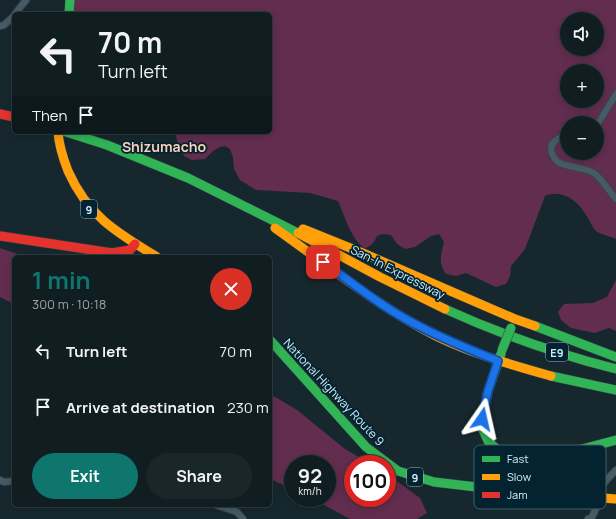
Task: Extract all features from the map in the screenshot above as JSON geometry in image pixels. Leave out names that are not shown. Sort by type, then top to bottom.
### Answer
[{"type":"main road","points":[[69,12],[70,0]]},
{"type":"main road","points":[[0,114],[12,117]]},
{"type":"main road","name":"9","points":[[58,134],[62,154],[69,173],[88,208],[106,225],[154,255]]},
{"type":"main road","name":"San-In Expressway","points":[[71,134],[124,151],[154,163],[235,200],[381,278],[447,310],[498,332],[555,352],[616,369]]},
{"type":"main road","points":[[235,200],[390,310],[437,336],[498,361],[563,379],[616,390]]},
{"type":"main road","points":[[254,210],[366,254],[574,342],[616,357]]},
{"type":"main road","points":[[0,236],[112,253],[130,250],[135,244]]},
{"type":"main road","points":[[492,445],[488,441],[483,430],[482,419],[488,391],[515,318]]},
{"type":"main road","name":"National Highway Route 9","points":[[272,342],[366,447],[381,459],[398,470],[434,482],[474,486]]},
{"type":"main road","points":[[597,445],[616,440]]},
{"type":"main road","name":"National Highway Route 9","points":[[606,498],[616,499]]},
{"type":"street","points":[[17,12],[26,0]]},
{"type":"street","points":[[0,26],[4,25],[12,18]]},
{"type":"street","points":[[603,116],[616,94]]},
{"type":"street","points":[[560,137],[552,145],[551,150],[553,156],[558,162],[585,169],[595,174],[616,199]]},
{"type":"street","points":[[606,481],[616,470]]},
{"type":"street","points":[[0,480],[4,482],[12,482]]},
{"type":"street","points":[[220,507],[243,519]]},
{"type":"street","points":[[588,519],[592,517],[596,509]]},
{"type":"shaded area","points":[[74,0],[616,0],[616,239],[596,231],[578,205],[568,197],[557,194],[545,196],[525,249],[511,266],[510,276],[506,284],[496,287],[466,273],[456,276],[446,274],[441,263],[444,242],[439,234],[431,236],[415,247],[405,249],[397,244],[391,235],[383,234],[377,236],[375,241],[369,247],[364,248],[351,232],[338,201],[310,193],[256,190],[240,180],[234,169],[233,157],[230,149],[225,146],[213,151],[205,159],[192,160],[184,156],[175,134],[272,134],[272,12],[72,12]]},
{"type":"shaded area","points":[[0,248],[20,255],[12,255],[12,303],[0,297]]},
{"type":"shaded area","points":[[616,280],[616,331],[609,328],[595,333],[571,328],[561,320],[558,312],[564,304],[593,303],[607,297]]},
{"type":"shaded area","points":[[272,395],[297,410],[345,449],[355,455],[344,455],[344,507],[396,507],[396,481],[420,498],[427,513],[417,519],[350,519],[328,507],[336,507],[336,455],[284,455],[284,485],[272,480]]},
{"type":"traffic: fast","points":[[69,12],[70,0]]},
{"type":"traffic: fast","points":[[72,134],[107,145],[188,178],[298,233]]},
{"type":"traffic: fast","points":[[445,309],[529,343],[616,369]]},
{"type":"traffic: fast","points":[[535,326],[616,357]]},
{"type":"traffic: fast","points":[[502,350],[511,328]]},
{"type":"traffic: fast","points":[[272,342],[366,447],[398,471],[434,482],[474,487]]},
{"type":"traffic: fast","points":[[492,445],[488,441],[483,430],[482,419],[488,391],[501,354]]},
{"type":"traffic: fast","points":[[551,376],[616,390]]},
{"type":"traffic: fast","points":[[597,445],[616,440]]},
{"type":"traffic: slow","points":[[58,134],[59,142],[68,171],[85,200],[94,211],[116,231],[154,255]]},
{"type":"traffic: slow","points":[[275,228],[374,299],[415,325],[436,336],[478,354],[551,376]]},
{"type":"traffic: slow","points":[[303,229],[365,254],[515,319],[535,326]]},
{"type":"traffic: slow","points":[[298,233],[380,277],[445,309]]},
{"type":"traffic: slow","points":[[606,498],[616,499]]},
{"type":"traffic: jam","points":[[0,114],[12,117]]},
{"type":"traffic: jam","points":[[0,236],[112,253],[130,250],[135,244]]},
{"type":"district","name":"Shizumacho","points":[[164,146]]},
{"type":"route","points":[[323,262],[390,310],[416,325],[437,336],[498,361],[488,391],[482,419]]}]
